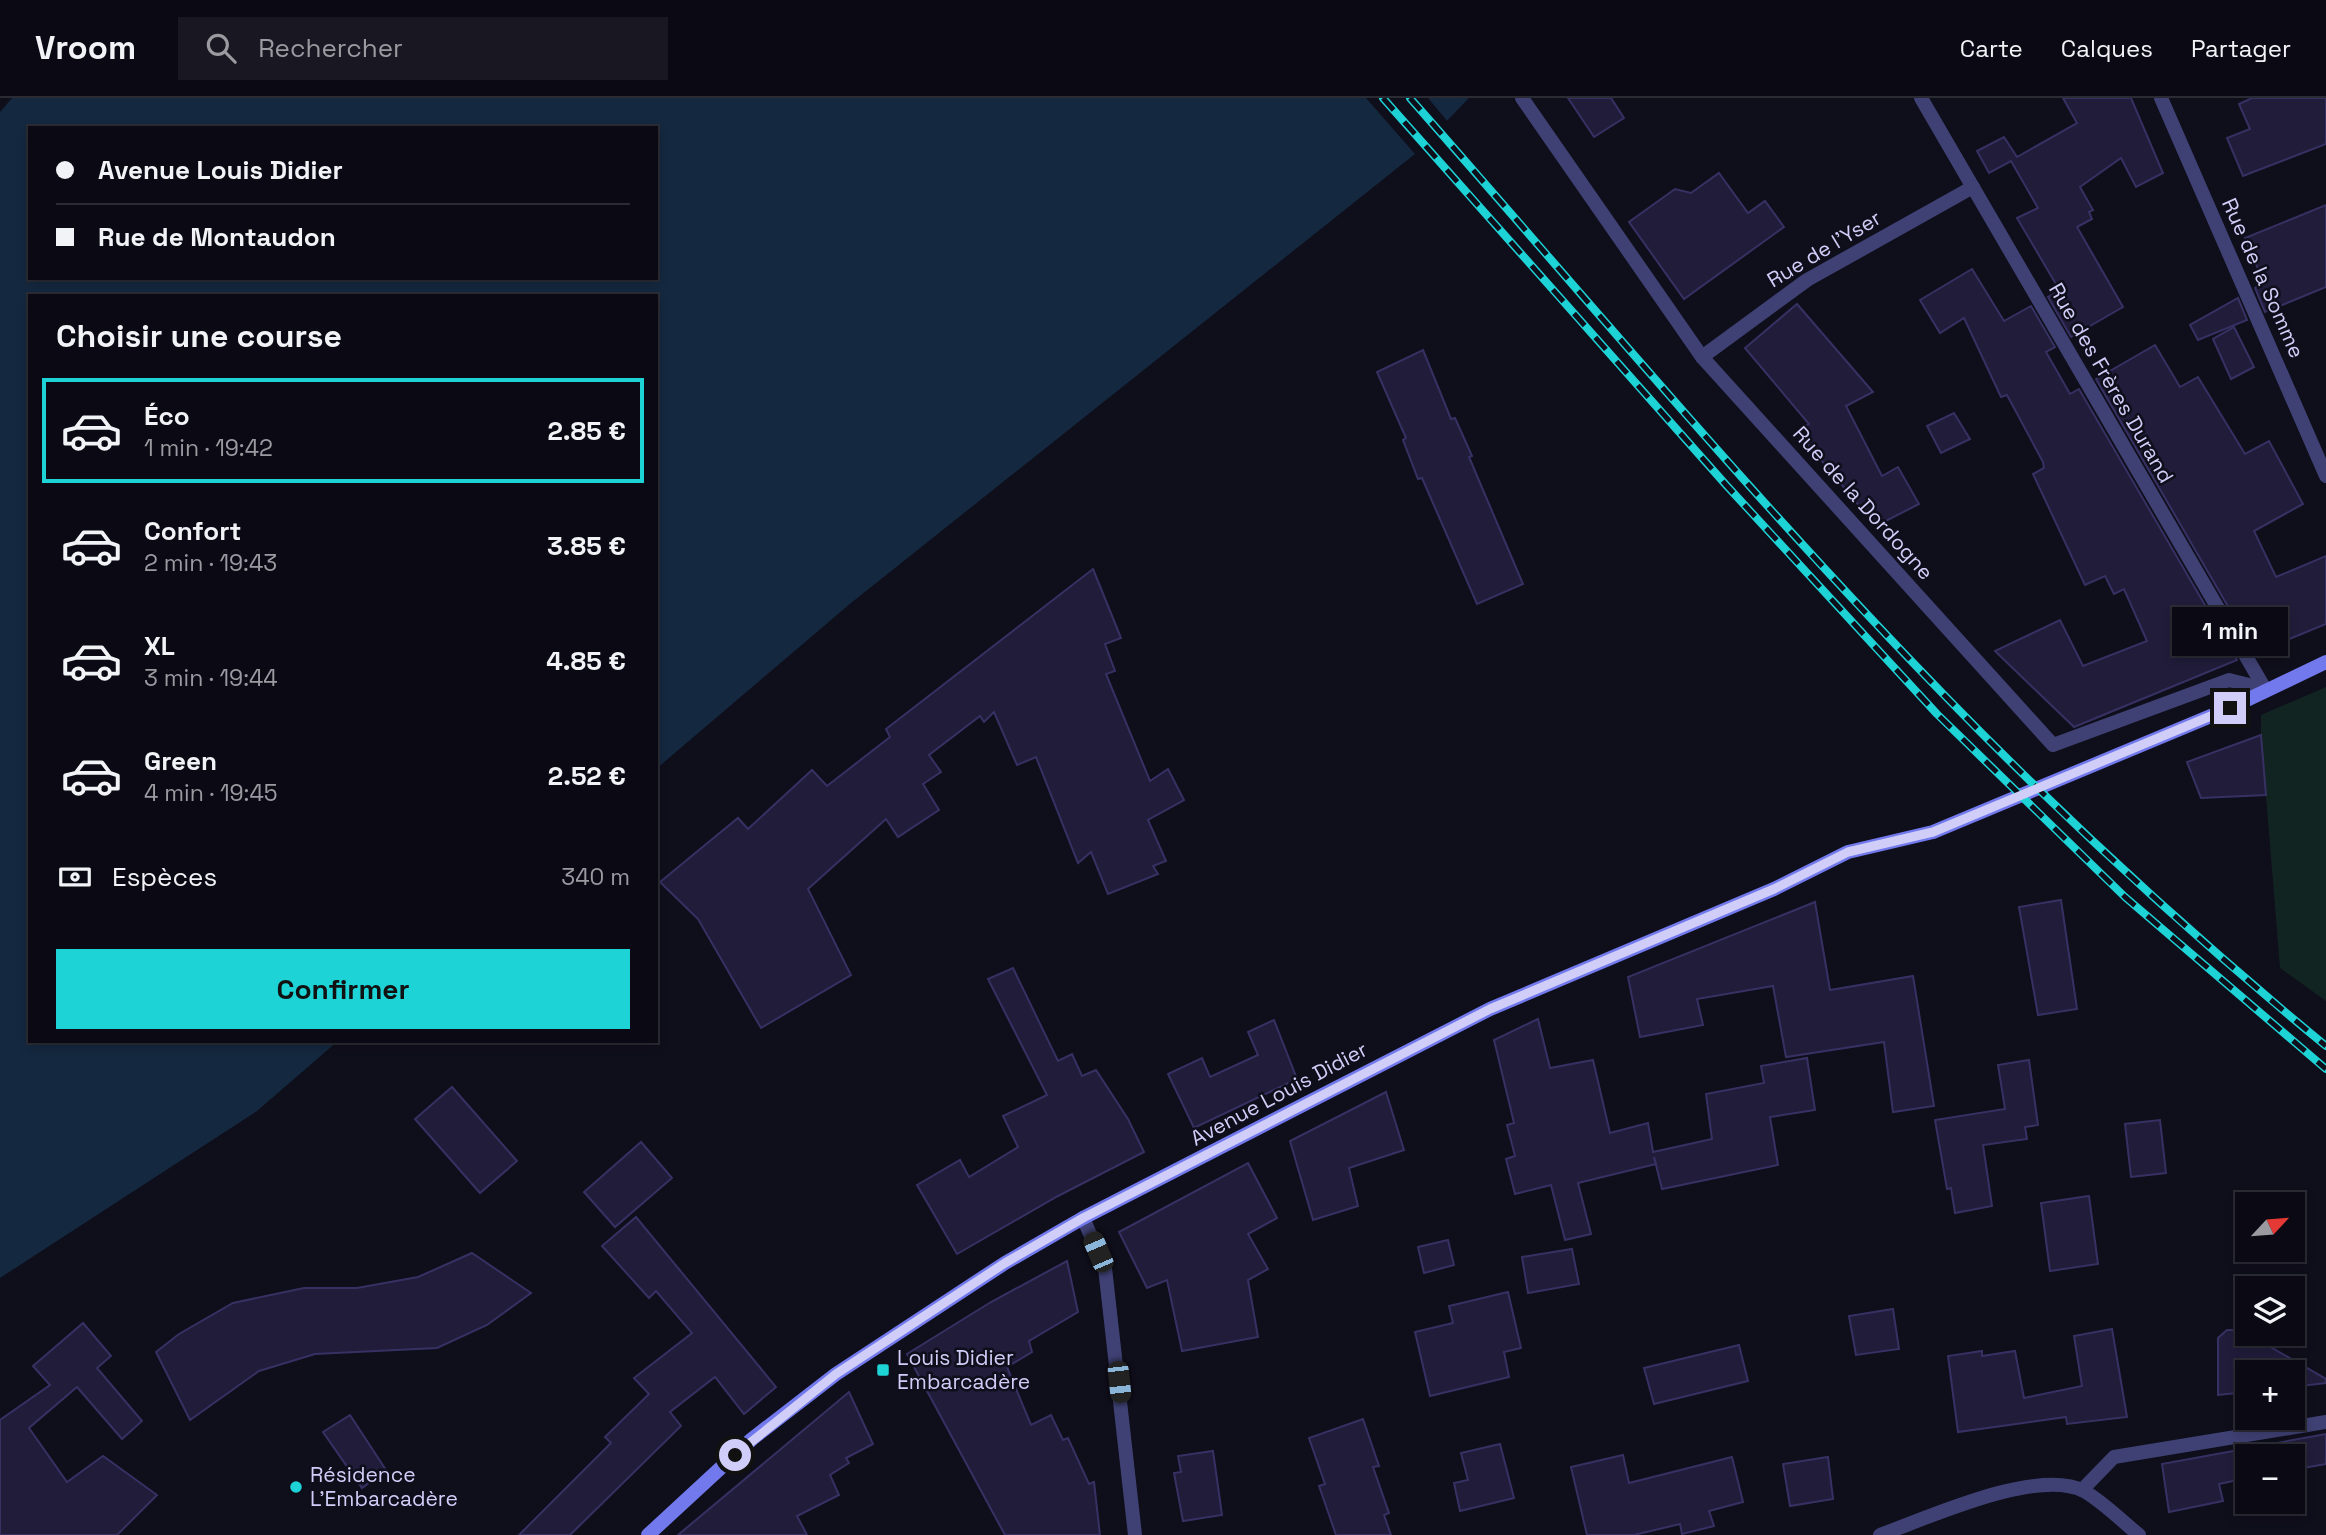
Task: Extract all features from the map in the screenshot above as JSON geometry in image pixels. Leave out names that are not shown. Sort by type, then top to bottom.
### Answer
[{"type":"main road","name":"Avenue Louis Didier","points":[[648,1535],[752,1439],[836,1374],[1005,1263],[1083,1218],[1490,1009],[1774,889],[1848,852],[1933,832],[2060,776],[2230,708],[2326,662]]},
{"type":"street","name":"Rue de la Dordogne","points":[[1522,98],[1702,357],[2053,745],[2229,680],[2265,689]]},
{"type":"street","name":"Rue des Frères Durand","points":[[1921,98],[2265,689]]},
{"type":"street","name":"Rue de la Somme","points":[[2161,98],[2326,475]]},
{"type":"street","name":"Rue de l'Yser","points":[[1702,357],[1807,280],[1973,187]]},
{"type":"street","points":[[1083,1218],[1105,1268],[1136,1535]]},
{"type":"street","points":[[2082,1490],[2114,1457],[2326,1422]]},
{"type":"street","points":[[1880,1535],[1983,1498],[2037,1483],[2082,1490],[2139,1535]]},
{"type":"green space","points":[[2326,687],[2326,1001],[2280,968],[2261,715]]},
{"type":"water","points":[[12,98],[1469,98],[1415,154],[851,603],[658,767],[658,294],[28,294],[28,1043],[336,1043],[257,1111],[0,1278],[0,112]]},
{"type":"pier","points":[[1366,98],[1428,98],[1448,122],[1415,154]]},
{"type":"building","points":[[1568,98],[1611,98],[1624,118],[1594,137]]},
{"type":"building","points":[[2063,98],[2131,98],[2163,173],[2136,187],[2121,158],[2080,187],[2093,210],[2089,212],[2092,219],[2077,227],[2123,307],[2071,337],[2048,297],[2060,291],[2017,218],[2038,208],[2011,161],[1989,173],[1977,151],[2004,137],[2017,157],[2077,123]]},
{"type":"building","points":[[2252,98],[2326,98],[2326,144],[2243,176],[2227,138],[2250,129],[2239,104]]},
{"type":"building","points":[[1719,173],[1748,213],[1765,201],[1784,227],[1684,299],[1629,222],[1675,189],[1691,193]]},
{"type":"building","points":[[2326,205],[2326,287],[2265,312],[2255,288],[2264,283],[2245,238]]},
{"type":"building","points":[[1972,269],[2004,321],[2031,306],[2055,347],[2046,352],[2070,394],[2079,389],[2237,660],[2074,727],[1995,651],[2060,620],[2083,666],[2147,641],[2124,589],[2114,594],[2105,576],[2085,585],[2033,474],[2044,468],[2043,462],[2007,395],[2001,397],[1964,318],[1940,333],[1920,300]]},
{"type":"building","points":[[2238,298],[2247,320],[2198,340],[2190,325]]},
{"type":"building","points":[[1797,304],[1873,392],[1846,406],[1882,476],[1898,467],[1919,504],[1876,526],[1797,431],[1809,424],[1745,348]]},
{"type":"building","points":[[2234,327],[2254,367],[2231,379],[2213,339]]},
{"type":"building","points":[[2155,345],[2180,387],[2198,377],[2245,454],[2269,441],[2303,504],[2254,531],[2276,577],[2326,556],[2326,624],[2255,653],[2096,379]]},
{"type":"building","points":[[1423,350],[1451,419],[1455,418],[1472,456],[1469,457],[1523,584],[1477,604],[1422,478],[1418,479],[1403,440],[1406,438],[1377,372]]},
{"type":"building","points":[[1954,413],[1970,439],[1941,453],[1927,426]]},
{"type":"building","points":[[1093,569],[1121,638],[1105,644],[1115,671],[1106,674],[1150,781],[1168,769],[1184,800],[1148,820],[1166,861],[1153,866],[1158,874],[1108,894],[1091,852],[1078,863],[1036,757],[1017,765],[994,712],[984,722],[980,716],[929,755],[941,772],[923,784],[939,810],[898,837],[886,819],[808,889],[851,975],[761,1028],[698,919],[660,882],[738,818],[748,829],[812,770],[827,786],[890,737],[886,729]]},
{"type":"building","points":[[2261,735],[2266,795],[2201,798],[2187,762]]},
{"type":"building","points":[[2061,900],[2077,1009],[2038,1015],[2019,907]]},
{"type":"building","points":[[1815,902],[1830,990],[1913,976],[1934,1106],[1893,1112],[1884,1042],[1786,1057],[1773,986],[1697,999],[1703,1025],[1640,1037],[1628,977]]},
{"type":"building","points":[[1013,968],[1058,1061],[1072,1054],[1082,1076],[1096,1070],[1128,1119],[1144,1152],[1058,1196],[957,1254],[917,1185],[960,1160],[969,1177],[1018,1147],[1003,1116],[1047,1095],[988,979]]},
{"type":"building","points":[[1538,1019],[1550,1068],[1593,1060],[1610,1133],[1648,1123],[1653,1152],[1712,1139],[1706,1094],[1764,1083],[1761,1066],[1807,1058],[1815,1110],[1770,1117],[1778,1165],[1662,1189],[1656,1164],[1578,1183],[1591,1234],[1565,1240],[1551,1185],[1515,1194],[1506,1159],[1515,1156],[1507,1125],[1514,1123],[1494,1040]]},
{"type":"building","points":[[1274,1020],[1297,1079],[1194,1128],[1168,1074],[1202,1058],[1210,1077],[1258,1055],[1248,1032]]},
{"type":"building","points":[[2029,1060],[2038,1125],[2025,1127],[2027,1139],[1983,1145],[1992,1206],[1955,1213],[1951,1188],[1947,1189],[1935,1120],[2005,1109],[1998,1065]]},
{"type":"building","points":[[452,1087],[517,1161],[480,1193],[415,1119]]},
{"type":"building","points":[[1386,1092],[1404,1150],[1349,1168],[1358,1206],[1313,1220],[1290,1141]]},
{"type":"building","points":[[2160,1120],[2166,1173],[2131,1177],[2125,1124]]},
{"type":"building","points":[[641,1142],[672,1178],[615,1227],[584,1192]]},
{"type":"building","points":[[1248,1163],[1277,1218],[1248,1234],[1268,1269],[1248,1280],[1258,1337],[1182,1351],[1167,1280],[1147,1288],[1119,1232]]},
{"type":"building","points":[[2089,1196],[2098,1264],[2050,1271],[2041,1203]]},
{"type":"building","points":[[636,1217],[776,1387],[744,1414],[715,1377],[670,1412],[681,1426],[570,1535],[519,1535],[611,1443],[605,1437],[649,1394],[634,1378],[692,1333],[656,1291],[649,1298],[602,1246]]},
{"type":"building","points":[[1448,1240],[1454,1265],[1424,1273],[1418,1247]]},
{"type":"building","points":[[1572,1249],[1579,1284],[1528,1293],[1522,1257]]},
{"type":"building","points":[[472,1253],[531,1293],[487,1325],[437,1348],[315,1354],[259,1371],[190,1420],[156,1352],[179,1334],[233,1303],[304,1288],[357,1288],[418,1277]]},
{"type":"building","points":[[1067,1261],[1078,1312],[1029,1341],[1032,1352],[1007,1367],[1031,1425],[1051,1415],[1063,1440],[1068,1438],[1089,1484],[1094,1482],[1100,1535],[1005,1535],[907,1354],[991,1302]]},
{"type":"building","points":[[1508,1292],[1521,1348],[1504,1352],[1509,1377],[1430,1396],[1415,1332],[1453,1323],[1449,1306]]},
{"type":"building","points":[[1893,1309],[1899,1349],[1856,1355],[1849,1316]]},
{"type":"building","points":[[83,1323],[111,1356],[97,1368],[142,1421],[122,1439],[77,1387],[29,1428],[67,1482],[103,1456],[157,1495],[117,1535],[0,1535],[0,1420],[50,1385],[33,1366]]},
{"type":"building","points":[[2112,1329],[2127,1417],[2067,1424],[2066,1417],[1958,1432],[1948,1356],[1982,1351],[1982,1356],[2015,1351],[2024,1398],[2082,1386],[2074,1336]]},
{"type":"building","points":[[2227,1330],[2235,1330],[2235,1346],[2269,1346],[2293,1360],[2235,1360],[2235,1393],[2218,1395],[2218,1338]]},
{"type":"building","points":[[1739,1345],[1748,1381],[1654,1404],[1644,1368]]},
{"type":"building","points":[[2305,1367],[2326,1379],[2326,1383],[2305,1385]]},
{"type":"building","points":[[849,1392],[873,1444],[846,1458],[849,1463],[830,1475],[839,1495],[797,1516],[807,1535],[678,1535]]},
{"type":"building","points":[[350,1415],[386,1470],[362,1488],[323,1432]]},
{"type":"building","points":[[1363,1419],[1379,1466],[1373,1467],[1389,1513],[1384,1515],[1391,1535],[1336,1535],[1319,1486],[1325,1484],[1309,1438]]},
{"type":"building","points":[[2326,1434],[2326,1464],[2305,1468],[2305,1444],[2271,1444]]},
{"type":"building","points":[[1500,1444],[1514,1498],[1460,1511],[1454,1483],[1468,1480],[1461,1453]]},
{"type":"building","points":[[1213,1451],[1222,1515],[1183,1521],[1174,1473],[1181,1472],[1178,1456]]},
{"type":"building","points":[[2235,1451],[2235,1481],[2219,1484],[2223,1501],[2169,1512],[2162,1464]]},
{"type":"building","points":[[1623,1455],[1629,1483],[1732,1457],[1743,1502],[1709,1511],[1714,1526],[1682,1534],[1680,1524],[1634,1535],[1587,1535],[1571,1467]]},
{"type":"building","points":[[1828,1457],[1833,1499],[1790,1506],[1783,1464]]},
{"type":"railway","points":[[1383,98],[1727,486],[1937,714],[2125,897],[2326,1069]]},
{"type":"railway","points":[[1410,98],[1743,479],[1950,701],[2134,879],[2326,1046]]},
{"type":"place","name":"Louis Didier Embarcadère","points":[[883,1370]]},
{"type":"place","name":"Résidence L'Embarcadère","points":[[296,1487]]},
{"type":"route","points":[[735,1455],[836,1374],[1005,1263],[1083,1218],[1156,1183],[1490,1009],[1774,889],[1848,852],[1933,832],[2060,776],[2230,708]]}]
